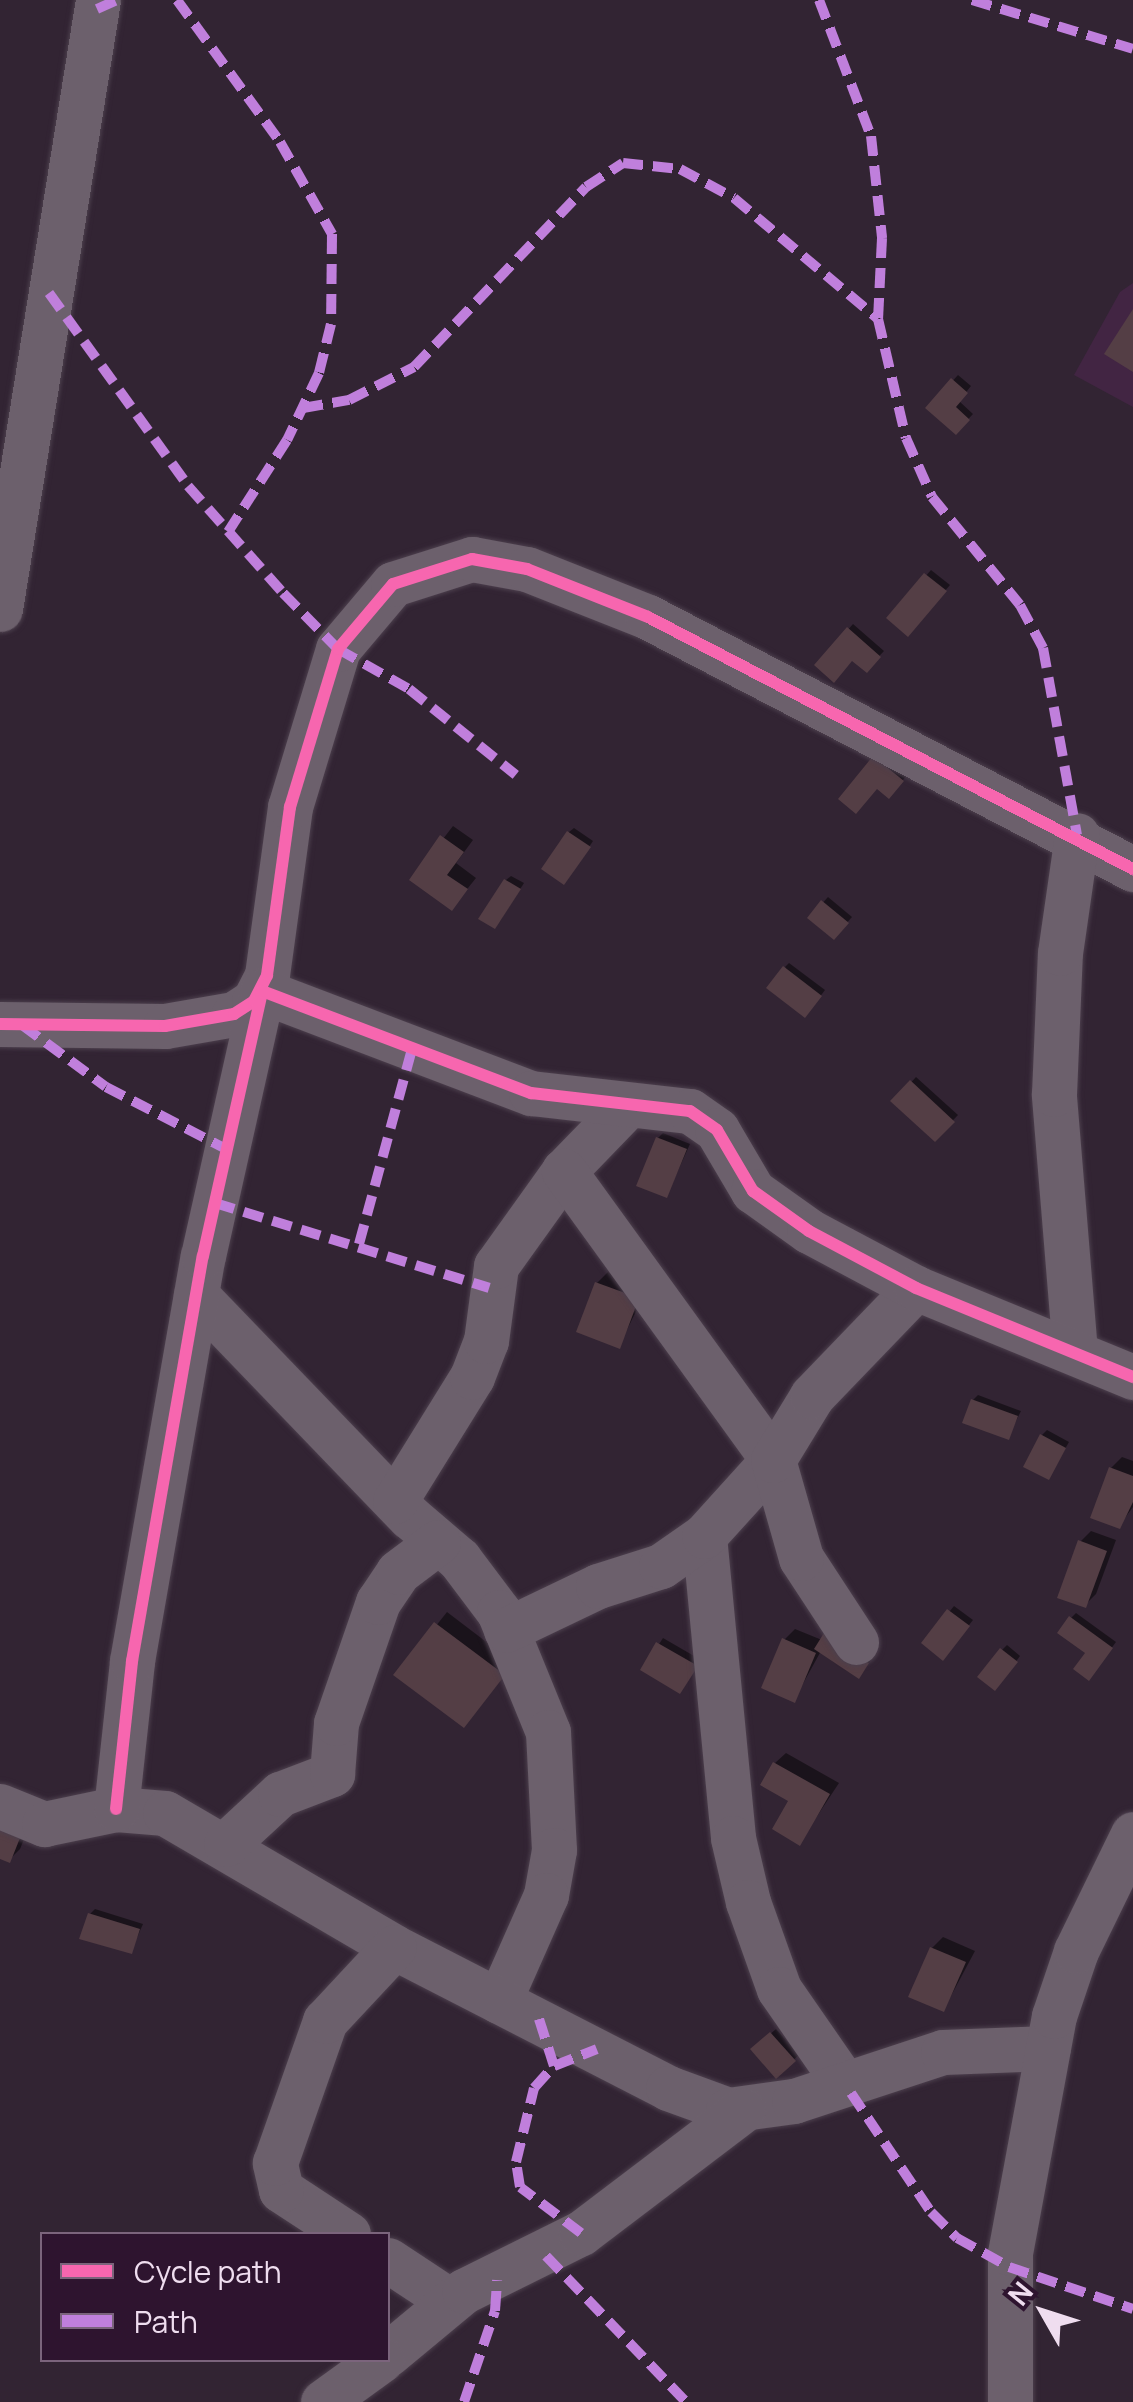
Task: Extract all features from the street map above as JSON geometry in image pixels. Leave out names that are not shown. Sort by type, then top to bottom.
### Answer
[{"type":"street","points":[[0,609],[98,0]]},
{"type":"street","points":[[134,1809],[126,1757],[132,1661],[196,1295],[262,990],[290,807],[330,666],[352,628],[392,584],[440,565],[472,560],[511,566],[634,611],[1077,835],[1133,869]]},
{"type":"street","points":[[1075,1352],[1054,1078],[1060,953],[1077,835]]},
{"type":"street","points":[[0,1024],[83,1028],[200,1022],[234,1014],[262,990]]},
{"type":"street","points":[[262,990],[531,1094],[628,1106],[674,1106],[706,1120],[753,1191],[771,1206],[916,1288],[1133,1377]]},
{"type":"street","points":[[395,1501],[472,1377],[486,1340],[496,1266],[564,1171],[628,1106]]},
{"type":"street","points":[[564,1171],[773,1460],[801,1558],[856,1642]]},
{"type":"street","points":[[506,1630],[598,1586],[661,1566],[704,1536],[773,1460],[812,1396],[916,1288]]},
{"type":"street","points":[[196,1295],[486,1590],[506,1630],[548,1732],[554,1850],[546,1895],[499,2000]]},
{"type":"street","points":[[704,1536],[733,1838],[748,1902],[779,1989],[844,2083]]},
{"type":"street","points":[[226,1844],[280,1794],[332,1774],[336,1722],[378,1602],[398,1572],[438,1542]]},
{"type":"street","points":[[0,1806],[44,1824],[134,1809],[226,1844],[394,1947],[668,2088],[743,2110]]},
{"type":"street","points":[[1010,2402],[1009,2267],[1048,2048],[1076,1950],[1133,1834]]},
{"type":"street","points":[[345,2232],[282,2190],[275,2163],[325,2021],[394,1947]]},
{"type":"street","points":[[390,2352],[450,2301],[581,2233],[743,2110],[943,2052],[1048,2048]]},
{"type":"street","points":[[390,2261],[450,2301]]},
{"type":"street","points":[[323,2402],[378,2362]]},
{"type":"shaded area","points":[[1133,283],[1133,407],[1074,375],[1120,292]]},
{"type":"building","points":[[1133,309],[1133,372],[1104,354]]},
{"type":"building","points":[[951,378],[968,393],[956,407],[970,420],[956,435],[925,408]]},
{"type":"building","points":[[924,573],[947,591],[908,637],[886,618]]},
{"type":"building","points":[[847,627],[881,657],[867,673],[852,661],[834,683],[814,665]]},
{"type":"building","points":[[873,756],[904,781],[889,799],[877,789],[856,814],[838,799]]},
{"type":"building","points":[[567,831],[591,847],[564,885],[541,869]]},
{"type":"building","points":[[440,835],[464,852],[447,875],[468,889],[452,911],[409,880]]},
{"type":"building","points":[[504,879],[521,889],[495,929],[478,919]]},
{"type":"building","points":[[821,900],[849,923],[834,940],[807,918]]},
{"type":"building","points":[[783,966],[822,996],[805,1018],[766,988]]},
{"type":"building","points":[[910,1080],[955,1122],[935,1142],[890,1101]]},
{"type":"building","points":[[656,1137],[687,1149],[667,1198],[636,1186]]},
{"type":"building","points":[[595,1282],[639,1298],[620,1349],[576,1332]]},
{"type":"building","points":[[971,1399],[1018,1416],[1009,1440],[962,1423]]},
{"type":"building","points":[[1040,1434],[1066,1448],[1049,1480],[1023,1467]]},
{"type":"building","points":[[1109,1467],[1133,1476],[1133,1502],[1120,1529],[1090,1518]]},
{"type":"building","points":[[1078,1540],[1107,1551],[1086,1608],[1057,1598]]},
{"type":"building","points":[[947,1609],[970,1626],[943,1661],[921,1643]]},
{"type":"building","points":[[1069,1616],[1113,1648],[1089,1681],[1073,1669],[1085,1653],[1057,1633]]},
{"type":"building","points":[[434,1622],[505,1675],[464,1728],[393,1675]]},
{"type":"building","points":[[824,1633],[869,1663],[859,1679],[814,1649]]},
{"type":"building","points":[[782,1638],[816,1653],[795,1703],[761,1688]]},
{"type":"building","points":[[656,1642],[698,1666],[680,1694],[640,1670]]},
{"type":"building","points":[[1000,1648],[1018,1662],[995,1691],[977,1677]]},
{"type":"building","points":[[773,1762],[830,1794],[800,1846],[772,1829],[788,1801],[760,1785]]},
{"type":"building","points":[[0,1824],[22,1833],[10,1863],[0,1859]]},
{"type":"building","points":[[88,1913],[140,1929],[132,1954],[79,1939]]},
{"type":"building","points":[[930,1947],[966,1962],[944,2012],[908,1997]]},
{"type":"building","points":[[770,2032],[796,2061],[776,2079],[750,2049]]},
{"type":"marked path","points":[[97,9],[117,0]]},
{"type":"marked path","points":[[177,0],[280,142],[332,234],[331,324],[319,373],[287,440],[228,532]]},
{"type":"marked path","points":[[819,0],[871,136],[882,238],[878,319],[906,438],[932,497],[1020,605],[1043,648],[1077,835]]},
{"type":"marked path","points":[[972,0],[1133,49]]},
{"type":"marked path","points":[[303,408],[349,400],[414,367],[586,187],[623,163],[680,169],[734,198],[878,319]]},
{"type":"marked path","points":[[49,293],[188,486],[283,593],[338,649],[409,689],[516,775]]},
{"type":"marked path","points":[[22,1025],[106,1087],[228,1150]]},
{"type":"marked path","points":[[359,1244],[412,1049]]},
{"type":"marked path","points":[[215,1203],[489,1288]]},
{"type":"marked path","points":[[539,2019],[554,2066]]},
{"type":"marked path","points":[[581,2233],[520,2187],[516,2162],[534,2088],[554,2066],[597,2049]]},
{"type":"marked path","points":[[851,2093],[931,2212],[957,2238],[1009,2267],[1133,2309]]},
{"type":"marked path","points":[[546,2256],[686,2402]]},
{"type":"marked path","points":[[464,2402],[495,2311],[497,2280]]},
{"type":"cycle path","points":[[0,1024],[165,1026],[234,1014],[254,1001],[267,975],[290,807],[338,649],[393,584],[472,559],[527,569],[648,617],[1133,869]]},
{"type":"cycle path","points":[[116,1809],[132,1661],[203,1256],[262,991],[531,1093],[690,1111],[717,1130],[753,1191],[809,1231],[916,1288],[1133,1377]]}]
